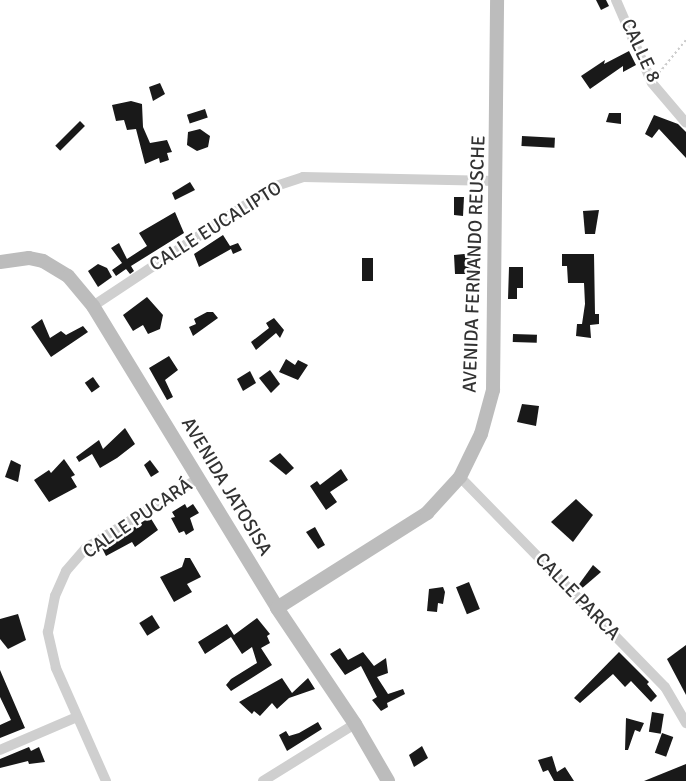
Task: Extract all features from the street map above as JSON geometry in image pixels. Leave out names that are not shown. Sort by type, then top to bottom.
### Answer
[{"type":"street","name":"AVENIDA FERNANDO REUSCHE","points":[[278,608],[427,513],[460,477],[481,434],[493,390],[497,181],[497,0]]},
{"type":"street","name":"CALLE 8","points":[[616,0],[652,83],[686,124]]},
{"type":"street","name":"CALLE EUCALIPTO","points":[[94,306],[272,187],[303,177],[497,181]]},
{"type":"street","name":"AVENIDA JATOSISA","points":[[0,262],[29,258],[43,261],[68,276],[94,306],[278,608],[355,724],[388,781]]},
{"type":"street","name":"CALLE PARCA","points":[[460,477],[664,687],[686,723]]},
{"type":"street","name":"CALLE PUCARÁ","points":[[106,781],[56,668],[48,632],[55,596],[66,571],[86,548],[199,478]]},
{"type":"street","points":[[0,750],[77,717]]},
{"type":"street","points":[[263,781],[355,724]]},
{"type":"path","points":[[652,83],[686,40]]},
{"type":"building","points":[[596,0],[606,0],[609,6],[601,10]]},
{"type":"building","points":[[629,51],[636,65],[623,72],[623,66],[590,89],[581,76],[605,60],[604,64]]},
{"type":"building","points":[[160,83],[165,94],[153,101],[149,87]]},
{"type":"building","points":[[131,101],[142,104],[143,127],[150,143],[167,140],[172,152],[167,153],[169,160],[160,163],[159,158],[145,164],[136,129],[127,130],[124,120],[116,121],[112,105]]},
{"type":"building","points":[[205,109],[208,118],[190,123],[187,115]]},
{"type":"building","points":[[609,113],[621,113],[621,124],[606,122]]},
{"type":"building","points":[[654,115],[678,124],[686,132],[686,158],[659,129],[652,138],[645,134]]},
{"type":"building","points":[[80,121],[85,126],[60,151],[55,146]]},
{"type":"building","points":[[200,129],[210,136],[208,147],[197,151],[187,145],[188,132]]},
{"type":"building","points":[[522,136],[555,138],[554,148],[521,146]]},
{"type":"building","points":[[190,182],[195,190],[175,200],[172,193]]},
{"type":"building","points":[[454,197],[464,197],[463,216],[454,215]]},
{"type":"building","points":[[599,210],[595,234],[585,234],[583,211]]},
{"type":"building","points":[[175,212],[184,233],[131,266],[134,271],[130,274],[126,269],[116,276],[112,270],[122,263],[111,248],[119,243],[127,259],[147,246],[139,233]]},
{"type":"building","points":[[223,235],[230,246],[238,243],[242,250],[233,254],[231,249],[199,267],[194,254]]},
{"type":"building","points":[[562,254],[594,254],[595,314],[599,314],[599,324],[590,325],[591,338],[576,336],[577,324],[582,324],[585,304],[584,283],[568,283],[567,266],[562,266]]},
{"type":"building","points":[[454,255],[478,256],[477,282],[468,281],[468,274],[455,274]]},
{"type":"building","points":[[362,258],[373,258],[373,281],[362,281]]},
{"type":"building","points":[[98,264],[107,268],[112,277],[98,287],[88,271]]},
{"type":"building","points":[[509,267],[523,267],[523,288],[517,288],[517,299],[508,299]]},
{"type":"building","points":[[147,297],[163,315],[160,329],[148,334],[143,325],[133,331],[123,315]]},
{"type":"building","points":[[207,312],[213,312],[218,318],[193,336],[189,327],[196,324],[194,319]]},
{"type":"building","points":[[274,318],[284,330],[280,338],[276,333],[256,350],[251,342],[269,328],[266,323]]},
{"type":"building","points":[[42,319],[50,338],[61,331],[66,335],[83,326],[88,332],[51,357],[31,327]]},
{"type":"building","points":[[513,334],[537,335],[537,343],[513,342]]},
{"type":"building","points":[[169,356],[178,370],[165,380],[173,397],[167,400],[149,368]]},
{"type":"building","points":[[286,359],[295,365],[298,360],[308,365],[298,380],[279,372]]},
{"type":"building","points":[[270,370],[280,384],[271,393],[259,378]]},
{"type":"building","points":[[250,371],[256,383],[243,391],[237,379]]},
{"type":"building","points":[[93,377],[100,387],[92,393],[85,383]]},
{"type":"building","points":[[522,404],[539,406],[536,426],[517,422]]},
{"type":"building","points":[[125,428],[135,444],[117,458],[100,468],[92,454],[79,462],[76,457],[99,440],[103,449]]},
{"type":"building","points":[[280,453],[294,468],[286,475],[269,461]]},
{"type":"building","points":[[64,459],[75,475],[71,477],[77,487],[49,502],[34,480],[49,470],[51,473]]},
{"type":"building","points":[[11,460],[21,465],[18,482],[5,477]]},
{"type":"building","points":[[150,460],[159,472],[151,477],[144,465]]},
{"type":"building","points":[[341,469],[348,480],[330,492],[337,502],[326,510],[310,486],[317,481],[320,485]]},
{"type":"building","points":[[576,499],[593,515],[573,542],[551,522]]},
{"type":"building","points":[[185,504],[187,508],[193,504],[199,513],[190,518],[194,530],[186,535],[184,531],[179,533],[171,518],[175,517],[172,512]]},
{"type":"building","points":[[150,517],[158,530],[135,547],[132,542],[106,556],[102,548]]},
{"type":"building","points":[[315,527],[325,545],[318,549],[306,532]]},
{"type":"building","points":[[185,558],[190,558],[201,577],[187,584],[192,592],[174,602],[160,577],[182,567]]},
{"type":"building","points":[[593,565],[601,572],[580,590],[577,587]]},
{"type":"building","points":[[469,582],[480,609],[467,614],[456,587]]},
{"type":"building","points":[[443,587],[445,592],[443,604],[438,603],[437,612],[427,611],[429,589]]},
{"type":"building","points":[[18,614],[26,640],[8,649],[0,639],[0,619]]},
{"type":"building","points":[[152,615],[160,628],[147,636],[139,623]]},
{"type":"building","points":[[257,618],[270,634],[267,636],[270,643],[261,648],[272,665],[231,691],[226,685],[231,679],[257,663],[252,647],[242,654],[231,637],[205,654],[198,642],[227,624],[234,635]]},
{"type":"building","points":[[686,645],[686,695],[667,659]]},
{"type":"building","points":[[340,648],[348,660],[363,652],[374,666],[386,658],[388,673],[377,677],[388,694],[403,689],[405,694],[387,703],[388,707],[381,711],[372,700],[377,697],[361,666],[345,675],[330,654]]},
{"type":"building","points":[[619,652],[649,682],[647,684],[657,696],[651,702],[631,681],[625,687],[613,674],[580,703],[574,698]]},
{"type":"building","points":[[0,670],[25,728],[0,738],[0,725],[11,720],[0,697]]},
{"type":"building","points":[[282,678],[292,693],[308,678],[315,689],[289,698],[277,709],[272,703],[260,716],[254,711],[252,714],[239,702]]},
{"type":"building","points":[[652,712],[664,714],[661,734],[649,732]]},
{"type":"building","points":[[626,718],[644,723],[640,732],[635,730],[628,750],[625,750]]},
{"type":"building","points":[[318,722],[322,729],[287,751],[279,735],[286,731],[289,736],[299,733]]},
{"type":"building","points":[[662,733],[673,737],[666,757],[655,753]]},
{"type":"building","points":[[422,746],[428,758],[414,767],[409,755]]},
{"type":"building","points":[[29,747],[31,751],[39,747],[45,762],[29,764],[28,761],[0,768],[0,759]]},
{"type":"building","points":[[552,756],[557,772],[565,767],[574,781],[554,781],[548,770],[543,772],[538,760]]},
{"type":"building","points":[[686,764],[686,781],[644,781]]}]
